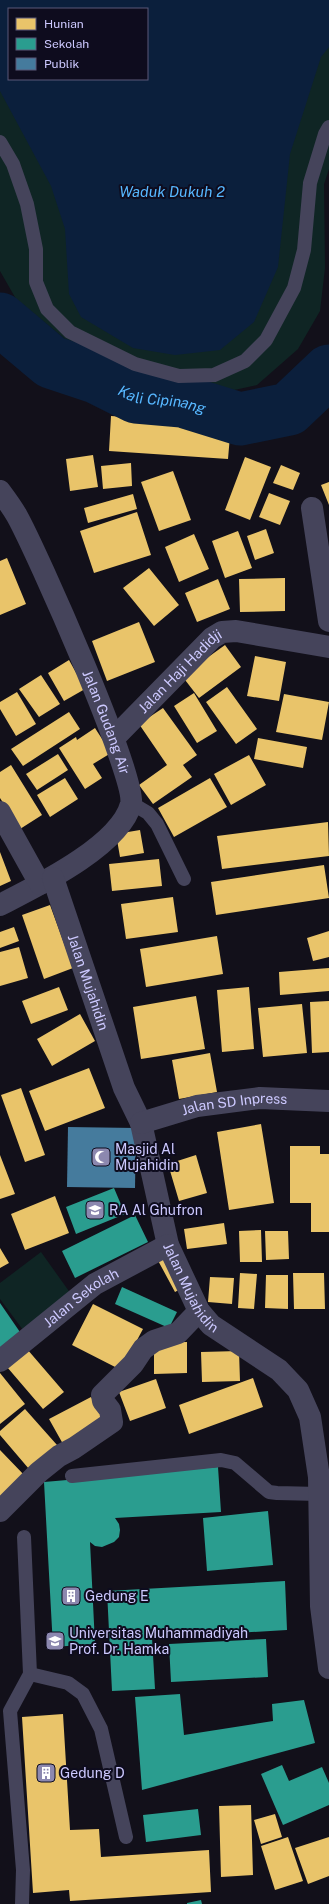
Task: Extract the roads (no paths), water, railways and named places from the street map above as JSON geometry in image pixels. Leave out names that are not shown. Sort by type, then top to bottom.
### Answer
[{"type":"street","name":"Jalan Gudang Air","points":[[0,491],[17,516],[49,583],[114,738],[127,778],[131,803]]},
{"type":"street","points":[[312,508],[329,621]]},
{"type":"street","name":"Jalan Haji Hadidji","points":[[114,738],[212,638],[222,632],[236,631],[329,647]]},
{"type":"street","points":[[0,905],[46,881],[103,843],[120,824],[131,803]]},
{"type":"street","name":"Jalan Mujahidin","points":[[0,812],[46,881],[124,1088],[141,1122],[168,1245],[199,1311],[211,1325],[279,1370],[298,1390],[310,1417],[319,1477],[321,1606],[329,1668]]},
{"type":"street","name":"Jalan SD Inpress","points":[[141,1122],[197,1106],[260,1098],[329,1101]]},
{"type":"street","name":"Jalan Sekolah","points":[[0,1361],[95,1284],[168,1245]]},
{"type":"street","points":[[0,1511],[39,1472],[59,1456],[74,1448],[112,1422],[110,1410],[102,1401],[102,1394],[133,1364],[143,1348],[154,1341],[178,1333],[199,1311]]},
{"type":"lane","points":[[0,142],[13,164],[27,204],[36,248],[36,282],[47,309],[70,332],[135,364],[179,376],[214,375],[245,361],[266,340],[294,288],[304,250],[310,184],[325,134],[329,127]]},
{"type":"lane","points":[[131,803],[148,813],[157,824],[184,880]]},
{"type":"lane","points":[[72,1476],[221,1460],[235,1463],[269,1492],[319,1494]]},
{"type":"lane","points":[[22,1904],[23,1870],[10,1711],[30,1674],[24,1537]]},
{"type":"lane","points":[[30,1674],[68,1683],[83,1694],[101,1729],[126,1837]]},
{"type":"water","name":"Waduk Dukuh 2","points":[[0,0],[329,0],[329,47],[321,57],[290,154],[278,267],[254,322],[220,350],[175,355],[133,348],[81,317],[69,294],[65,229],[51,186],[0,91]]},
{"type":"waterway","name":"Kali Cipinang","points":[[0,319],[51,362],[96,377],[136,397],[182,401],[240,419],[289,409],[329,371]]},
{"type":"place","name":"Masjid Al Mujahidin","points":[[101,1157]]},
{"type":"place","name":"RA Al Ghufron","points":[[95,1210]]},
{"type":"place","name":"Gedung E","points":[[71,1596]]},
{"type":"place","name":"Universitas Muhammadiyah Prof. Dr. Hamka","points":[[55,1641]]},
{"type":"place","name":"Gedung D","points":[[46,1773]]}]
